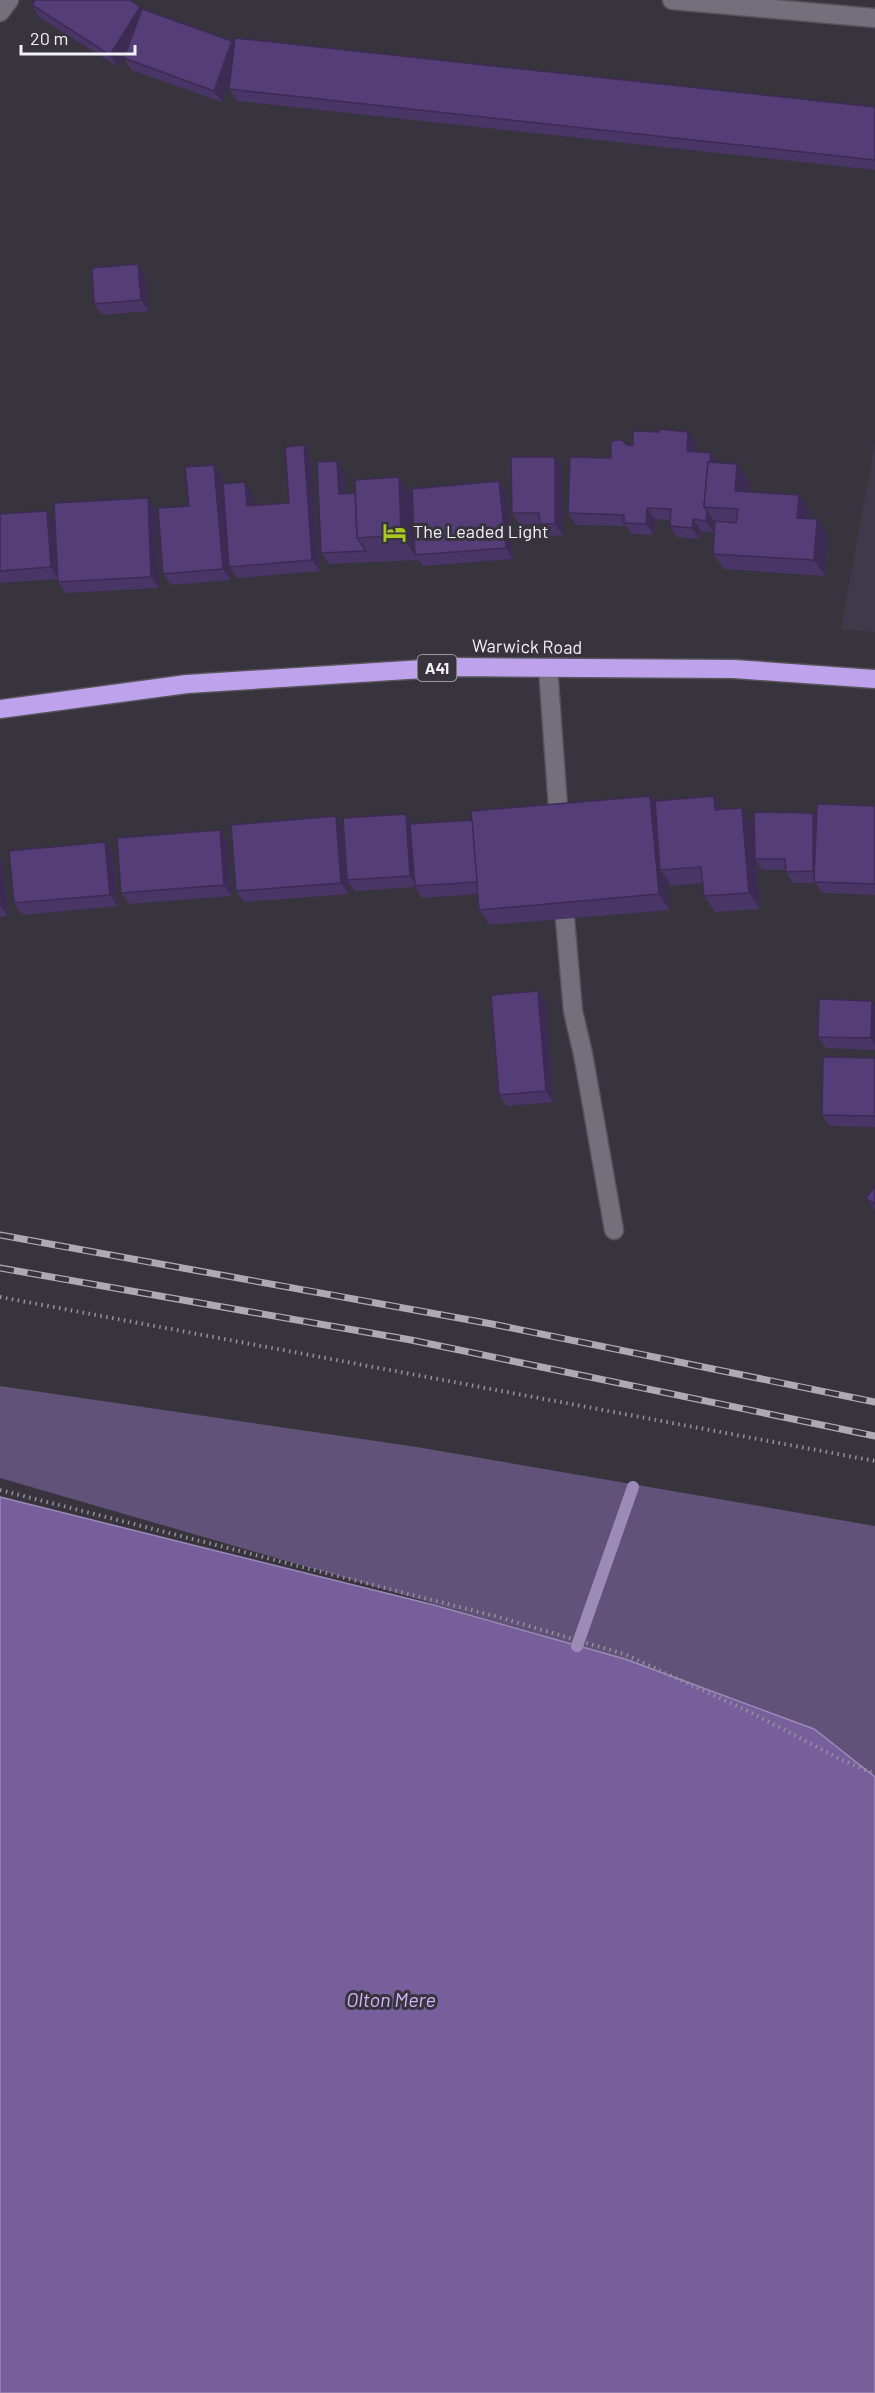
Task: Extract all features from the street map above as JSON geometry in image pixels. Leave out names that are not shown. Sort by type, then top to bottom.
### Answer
[{"type":"highway","name":"Warwick Road","points":[[0,709],[187,684],[455,667],[734,669],[875,679]]},
{"type":"street","points":[[0,12],[9,0]]},
{"type":"street","points":[[672,0],[875,18]]},
{"type":"street","points":[[548,668],[559,821]]},
{"type":"street","points":[[565,919],[573,1011],[583,1054],[614,1230]]},
{"type":"path","points":[[0,1297],[875,1461]]},
{"type":"path","points":[[0,1490],[495,1616],[624,1654],[750,1712],[842,1760],[875,1774]]},
{"type":"shaded area","points":[[875,443],[875,632],[841,629]]},
{"type":"shaded area","points":[[0,1386],[417,1447],[875,1526],[875,1781],[625,1659],[0,1478]]},
{"type":"water","name":"Olton Mere","points":[[0,1497],[434,1605],[625,1659],[814,1729],[875,1777],[875,2393],[0,2393]]},
{"type":"building","points":[[35,0],[130,0],[140,7],[110,55],[32,5]]},
{"type":"building","points":[[142,9],[232,41],[214,91],[124,58]]},
{"type":"building","points":[[235,38],[875,107],[875,160],[229,89]]},
{"type":"building","points":[[138,264],[141,300],[94,304],[92,268]]},
{"type":"building","points":[[659,429],[688,432],[687,451],[711,453],[710,462],[708,462],[704,507],[707,510],[706,521],[693,519],[692,528],[670,526],[671,509],[647,508],[646,524],[624,523],[624,515],[568,513],[570,457],[611,458],[611,443],[614,440],[622,440],[627,445],[633,445],[633,431],[659,432]]},
{"type":"building","points":[[304,445],[312,560],[229,567],[223,484],[245,482],[247,506],[289,503],[285,447]]},
{"type":"building","points":[[511,457],[555,457],[555,524],[540,524],[539,513],[512,513]]},
{"type":"building","points":[[337,461],[339,494],[355,493],[357,538],[366,551],[321,553],[317,462]]},
{"type":"building","points":[[708,462],[737,464],[735,491],[799,495],[797,518],[817,519],[814,560],[713,554],[715,521],[736,523],[738,509],[704,507]]},
{"type":"building","points":[[214,465],[223,569],[163,574],[158,508],[189,506],[185,467]]},
{"type":"building","points":[[399,477],[401,535],[357,538],[355,480]]},
{"type":"building","points":[[499,481],[506,548],[415,555],[412,489]]},
{"type":"building","points":[[148,498],[151,577],[58,582],[54,503]]},
{"type":"building","points":[[47,511],[51,567],[0,571],[0,514]]},
{"type":"building","points":[[650,796],[659,894],[479,910],[471,811]]},
{"type":"building","points":[[714,796],[715,810],[742,808],[749,893],[704,896],[701,867],[660,870],[655,801]]},
{"type":"building","points":[[817,804],[875,806],[875,884],[814,882]]},
{"type":"building","points":[[754,812],[813,813],[813,871],[786,872],[785,859],[755,859]]},
{"type":"building","points":[[406,814],[410,876],[347,880],[343,818]]},
{"type":"building","points":[[336,816],[341,883],[236,891],[231,825]]},
{"type":"building","points":[[472,820],[477,882],[415,886],[410,824]]},
{"type":"building","points":[[220,830],[224,885],[121,893],[117,838]]},
{"type":"building","points":[[105,842],[110,895],[14,903],[9,851]]},
{"type":"building","points":[[538,991],[546,1091],[499,1095],[491,995]]},
{"type":"building","points":[[819,999],[872,1001],[871,1038],[818,1037]]},
{"type":"building","points":[[823,1057],[875,1058],[875,1116],[822,1115]]},
{"type":"building","points":[[875,1186],[875,1204],[866,1198]]},
{"type":"waterway","points":[[577,1646],[633,1487]]},
{"type":"railway","points":[[0,1235],[492,1324],[875,1402]]},
{"type":"railway","points":[[0,1268],[411,1340],[875,1436]]},
{"type":"place","name":"The Leaded Light","points":[[395,532]]}]
